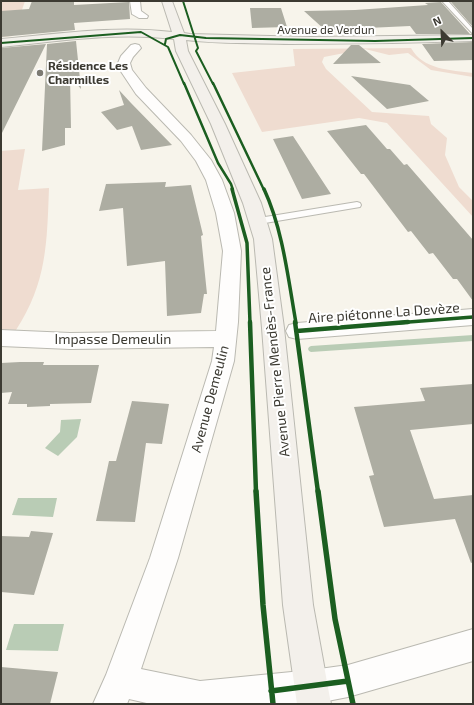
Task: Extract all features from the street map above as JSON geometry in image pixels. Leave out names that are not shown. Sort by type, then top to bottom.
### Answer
[{"type":"street","points":[[135,1],[136,12],[143,16]]},
{"type":"street","name":"Avenue Pierre Mendès-France","points":[[167,1],[180,35],[182,51],[218,124],[252,203],[259,221],[263,240],[272,313],[298,605],[313,695]]},
{"type":"street","name":"Avenue de Verdun","points":[[1,43],[122,32],[206,38],[288,40],[375,41],[473,38]]},
{"type":"street","name":"Avenue Demeulin","points":[[135,48],[127,56],[124,63],[126,70],[141,91],[186,138],[203,160],[214,180],[225,214],[232,251],[228,322],[223,361],[164,558],[115,692],[200,698],[313,695],[353,679],[473,645]]},
{"type":"street","name":"Aire piétonne La Devèze","points":[[297,331],[473,317]]},
{"type":"street","name":"Impasse Demeulin","points":[[1,338],[70,341],[206,338],[226,340]]},
{"type":"lane","points":[[445,1],[473,32]]},
{"type":"lane","points":[[463,21],[473,20]]},
{"type":"lane","points":[[259,221],[357,205]]},
{"type":"shaded area","points":[[1,1],[25,1],[13,36],[1,37]]},
{"type":"shaded area","points":[[411,48],[416,55],[430,65],[447,70],[473,73],[473,77],[431,70],[408,53],[389,55],[365,49],[324,57],[322,62],[326,69],[372,112],[429,116],[431,124],[447,138],[445,155],[459,187],[473,201],[473,217],[387,123],[359,118],[262,132],[232,73],[295,66],[293,49]]},
{"type":"shaded area","points":[[25,149],[18,190],[49,188],[46,244],[40,279],[26,313],[16,330],[1,329],[1,151]]},
{"type":"shaded area","points":[[81,419],[77,437],[58,456],[45,448],[60,432],[61,420]]},
{"type":"shaded area","points":[[18,498],[57,498],[53,517],[12,515]]},
{"type":"shaded area","points":[[14,624],[64,624],[58,651],[6,650]]},
{"type":"building","points":[[32,1],[74,1],[74,5],[129,2],[130,19],[74,23],[75,30],[1,37],[1,11],[29,9]]},
{"type":"building","points":[[473,1],[473,27],[451,2]]},
{"type":"building","points":[[441,2],[470,34],[416,34],[410,26],[325,30],[304,11],[355,10],[428,5],[425,3]]},
{"type":"building","points":[[250,8],[281,8],[287,27],[252,28]]},
{"type":"building","points":[[76,41],[81,89],[70,76],[71,128],[65,128],[65,145],[42,151],[47,44]]},
{"type":"building","points":[[473,42],[473,60],[434,61],[422,44]]},
{"type":"building","points":[[46,44],[1,135],[1,48]]},
{"type":"building","points":[[351,45],[359,45],[381,63],[333,64]]},
{"type":"building","points":[[351,76],[410,85],[429,101],[387,109]]},
{"type":"building","points":[[119,90],[172,145],[141,150],[132,126],[117,130],[101,112],[124,105]]},
{"type":"building","points":[[366,125],[387,149],[390,149],[404,165],[407,164],[473,240],[473,301],[457,279],[453,279],[433,253],[429,254],[411,231],[408,232],[364,174],[361,174],[327,131]]},
{"type":"building","points":[[293,136],[331,194],[302,199],[273,139]]},
{"type":"building","points":[[166,182],[165,187],[191,185],[203,235],[201,236],[207,294],[204,294],[201,313],[167,316],[165,261],[127,266],[123,208],[99,211],[106,184]]},
{"type":"building","points":[[44,362],[43,365],[99,365],[91,403],[50,404],[50,406],[27,407],[27,404],[8,404],[12,392],[1,393],[1,363]]},
{"type":"building","points":[[473,384],[473,424],[410,430],[434,499],[473,495],[473,562],[471,563],[455,519],[384,527],[369,476],[374,475],[354,407],[425,401],[420,388]]},
{"type":"building","points":[[132,401],[169,404],[162,444],[146,443],[135,522],[96,521],[109,461],[116,461]]},
{"type":"building","points":[[31,531],[53,533],[34,595],[1,592],[1,536],[29,537]]},
{"type":"building","points":[[1,667],[58,672],[50,704],[1,704]]},
{"type":"waterway","points":[[311,349],[473,338]]},
{"type":"cycle path","points":[[183,1],[190,18],[198,48],[196,51],[224,104],[269,200],[281,239],[297,331],[335,619],[353,704]]},
{"type":"cycle path","points":[[1,43],[141,32],[165,44],[168,47],[218,163],[231,184],[247,243],[257,521],[263,605],[273,704]]},
{"type":"cycle path","points":[[165,44],[166,39],[180,35],[206,38],[375,41],[473,38]]},
{"type":"cycle path","points":[[297,331],[473,317]]},
{"type":"cycle path","points":[[271,691],[348,681]]},
{"type":"place","name":"Résidence Les Charmilles","points":[[40,73]]}]
